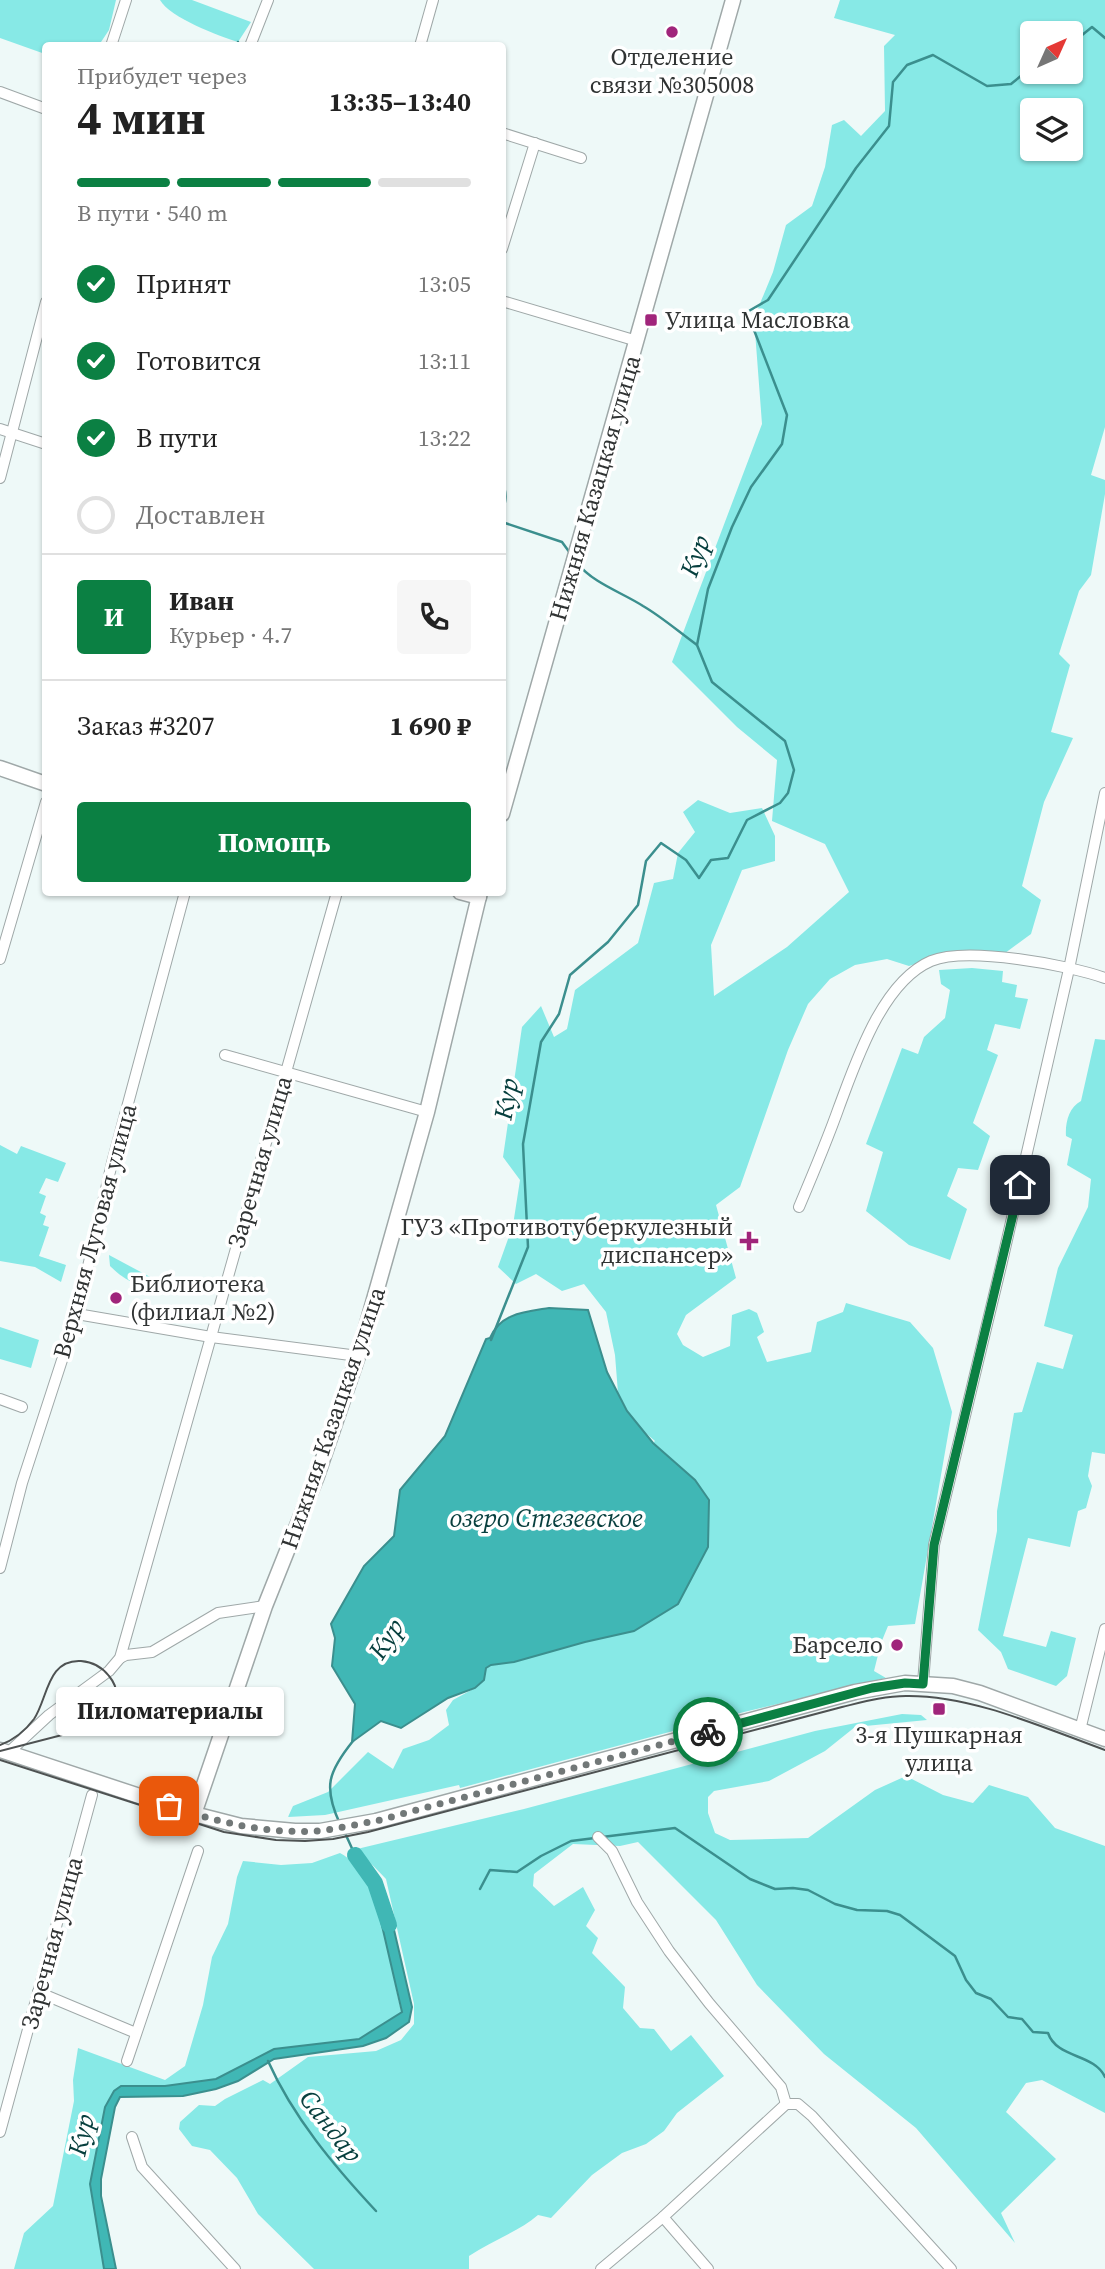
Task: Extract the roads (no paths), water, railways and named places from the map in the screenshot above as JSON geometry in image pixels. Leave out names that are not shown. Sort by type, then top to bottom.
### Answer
[{"type":"street","points":[[112,42],[126,0]]},
{"type":"street","points":[[252,42],[268,0]]},
{"type":"street","points":[[421,42],[433,0]]},
{"type":"street","name":"Нижняя Казацкая улица","points":[[506,800],[733,0]]},
{"type":"street","points":[[0,92],[42,108]]},
{"type":"street","points":[[506,134],[581,158]]},
{"type":"street","points":[[506,236],[535,143]]},
{"type":"street","points":[[506,302],[637,341]]},
{"type":"street","points":[[0,478],[5,431],[42,315]]},
{"type":"street","points":[[5,431],[42,443]]},
{"type":"street","points":[[0,768],[42,783]]},
{"type":"street","points":[[923,1684],[934,1545],[1069,969],[1105,793]]},
{"type":"street","points":[[0,959],[42,816]]},
{"type":"street","name":"Верхняя Луговая улица","points":[[0,1568],[26,1472],[77,1314],[112,1163],[184,896]]},
{"type":"street","name":"Заречная улица","points":[[3,1752],[109,1671],[120,1658],[336,896]]},
{"type":"street","name":"Нижняя Казацкая улица","points":[[194,1814],[265,1606],[317,1476],[358,1356],[427,1112],[479,896]]},
{"type":"street","points":[[799,1207],[858,1054],[884,1008],[915,970],[931,961],[974,955],[1006,957],[1081,970],[1105,978]]},
{"type":"street","points":[[225,1055],[427,1112]]},
{"type":"street","points":[[77,1314],[211,1337],[358,1356]]},
{"type":"street","points":[[0,1399],[22,1407]]},
{"type":"street","points":[[120,1658],[152,1652],[218,1613],[265,1606]]},
{"type":"street","points":[[1080,1730],[1105,1629]]},
{"type":"street","points":[[3,1752],[194,1814],[241,1826],[295,1831],[376,1821],[888,1685],[923,1684],[968,1689],[1105,1739]]},
{"type":"street","name":"Заречная улица","points":[[0,2132],[92,1795]]},
{"type":"street","points":[[598,1837],[612,1851],[637,1902],[669,1951],[709,2003],[781,2087],[786,2104]]},
{"type":"street","points":[[127,2060],[198,1851]]},
{"type":"street","points":[[38,1992],[136,2033]]},
{"type":"street","points":[[601,2269],[663,2217],[786,2104],[798,2104],[812,2116],[951,2269]]},
{"type":"street","points":[[132,2137],[142,2166],[235,2269]]},
{"type":"street","points":[[663,2217],[708,2269]]},
{"type":"water","name":"озеро Стезевское","points":[[549,1308],[588,1310],[607,1372],[627,1411],[653,1443],[695,1480],[709,1500],[708,1547],[678,1604],[634,1631],[514,1662],[491,1665],[486,1668],[484,1680],[475,1688],[448,1698],[401,1728],[381,1721],[352,1742],[355,1704],[332,1666],[335,1638],[331,1624],[364,1566],[394,1536],[400,1490],[445,1436],[486,1339],[490,1338],[500,1323],[514,1315]]},
{"type":"water","points":[[377,1904],[388,1904],[412,2007],[409,2022],[386,2038],[363,2046],[274,2059],[238,2081],[216,2089],[183,2096],[120,2097],[115,2107],[101,2179],[101,2196],[116,2269],[104,2269],[90,2184],[105,2107],[114,2091],[121,2086],[165,2086],[216,2079],[274,2049],[359,2039],[402,2012]]},
{"type":"waterway","name":"Кур","points":[[1083,34],[1092,27],[1105,38]]},
{"type":"waterway","name":"Кур","points":[[491,1340],[528,1247],[523,1144],[541,1042],[559,1014],[570,975],[608,942],[638,905],[646,861],[661,843],[686,860],[699,878],[711,860],[728,858],[747,820],[780,803],[788,793],[794,770],[785,741],[712,682],[697,645],[708,589],[732,527],[751,487],[782,444],[787,415],[747,312],[768,300],[856,168],[889,126],[893,82],[907,65],[933,55],[987,86],[1011,84],[1020,77]]},
{"type":"waterway","points":[[506,523],[562,542],[570,553]]},
{"type":"waterway","points":[[578,564],[592,577],[650,610],[697,645]]},
{"type":"waterway","name":"Кур","points":[[340,1824],[331,1800],[331,1780],[338,1762],[353,1741]]},
{"type":"waterway","points":[[602,1837],[675,1828],[750,1879],[775,1889],[808,1890],[835,1904],[857,1910],[887,1911],[900,1915],[955,1956],[966,1980],[976,1993],[991,1999],[1008,2017],[1022,2019],[1033,2032],[1048,2033],[1059,2047],[1093,2064],[1105,2077]]},
{"type":"waterway","name":"Кур","points":[[345,1833],[355,1855]]},
{"type":"waterway","points":[[480,1889],[490,1870],[517,1872],[571,1841],[595,1838]]},
{"type":"waterway","name":"Кур","points":[[355,1855],[375,1883],[389,1925]]},
{"type":"waterway","name":"Сандар","points":[[268,2061],[302,2121],[376,2211]]},
{"type":"tram line","points":[[0,1745],[19,1735],[34,1719],[50,1681],[61,1666],[70,1662],[89,1662],[109,1676],[116,1690],[115,1704],[108,1716],[97,1726],[0,1751]]},
{"type":"tram line","points":[[0,1760],[224,1832],[276,1840],[305,1841],[368,1832],[842,1707],[890,1697],[931,1697],[982,1707],[1105,1750]]},
{"type":"place","name":"Отделение связи №305008","points":[[672,32]]},
{"type":"place","name":"Улица Масловка","points":[[651,320]]},
{"type":"place","name":"ГУЗ «Противотуберкулезный диспансер»","points":[[749,1241]]},
{"type":"place","name":"Библиотека (филиал №2)","points":[[116,1298]]},
{"type":"place","name":"Барсело","points":[[897,1645]]},
{"type":"place","name":"3-я Пушкарная улица","points":[[939,1709]]},
{"type":"place","name":"Пиломатериалы","points":[[169,1806]]}]
